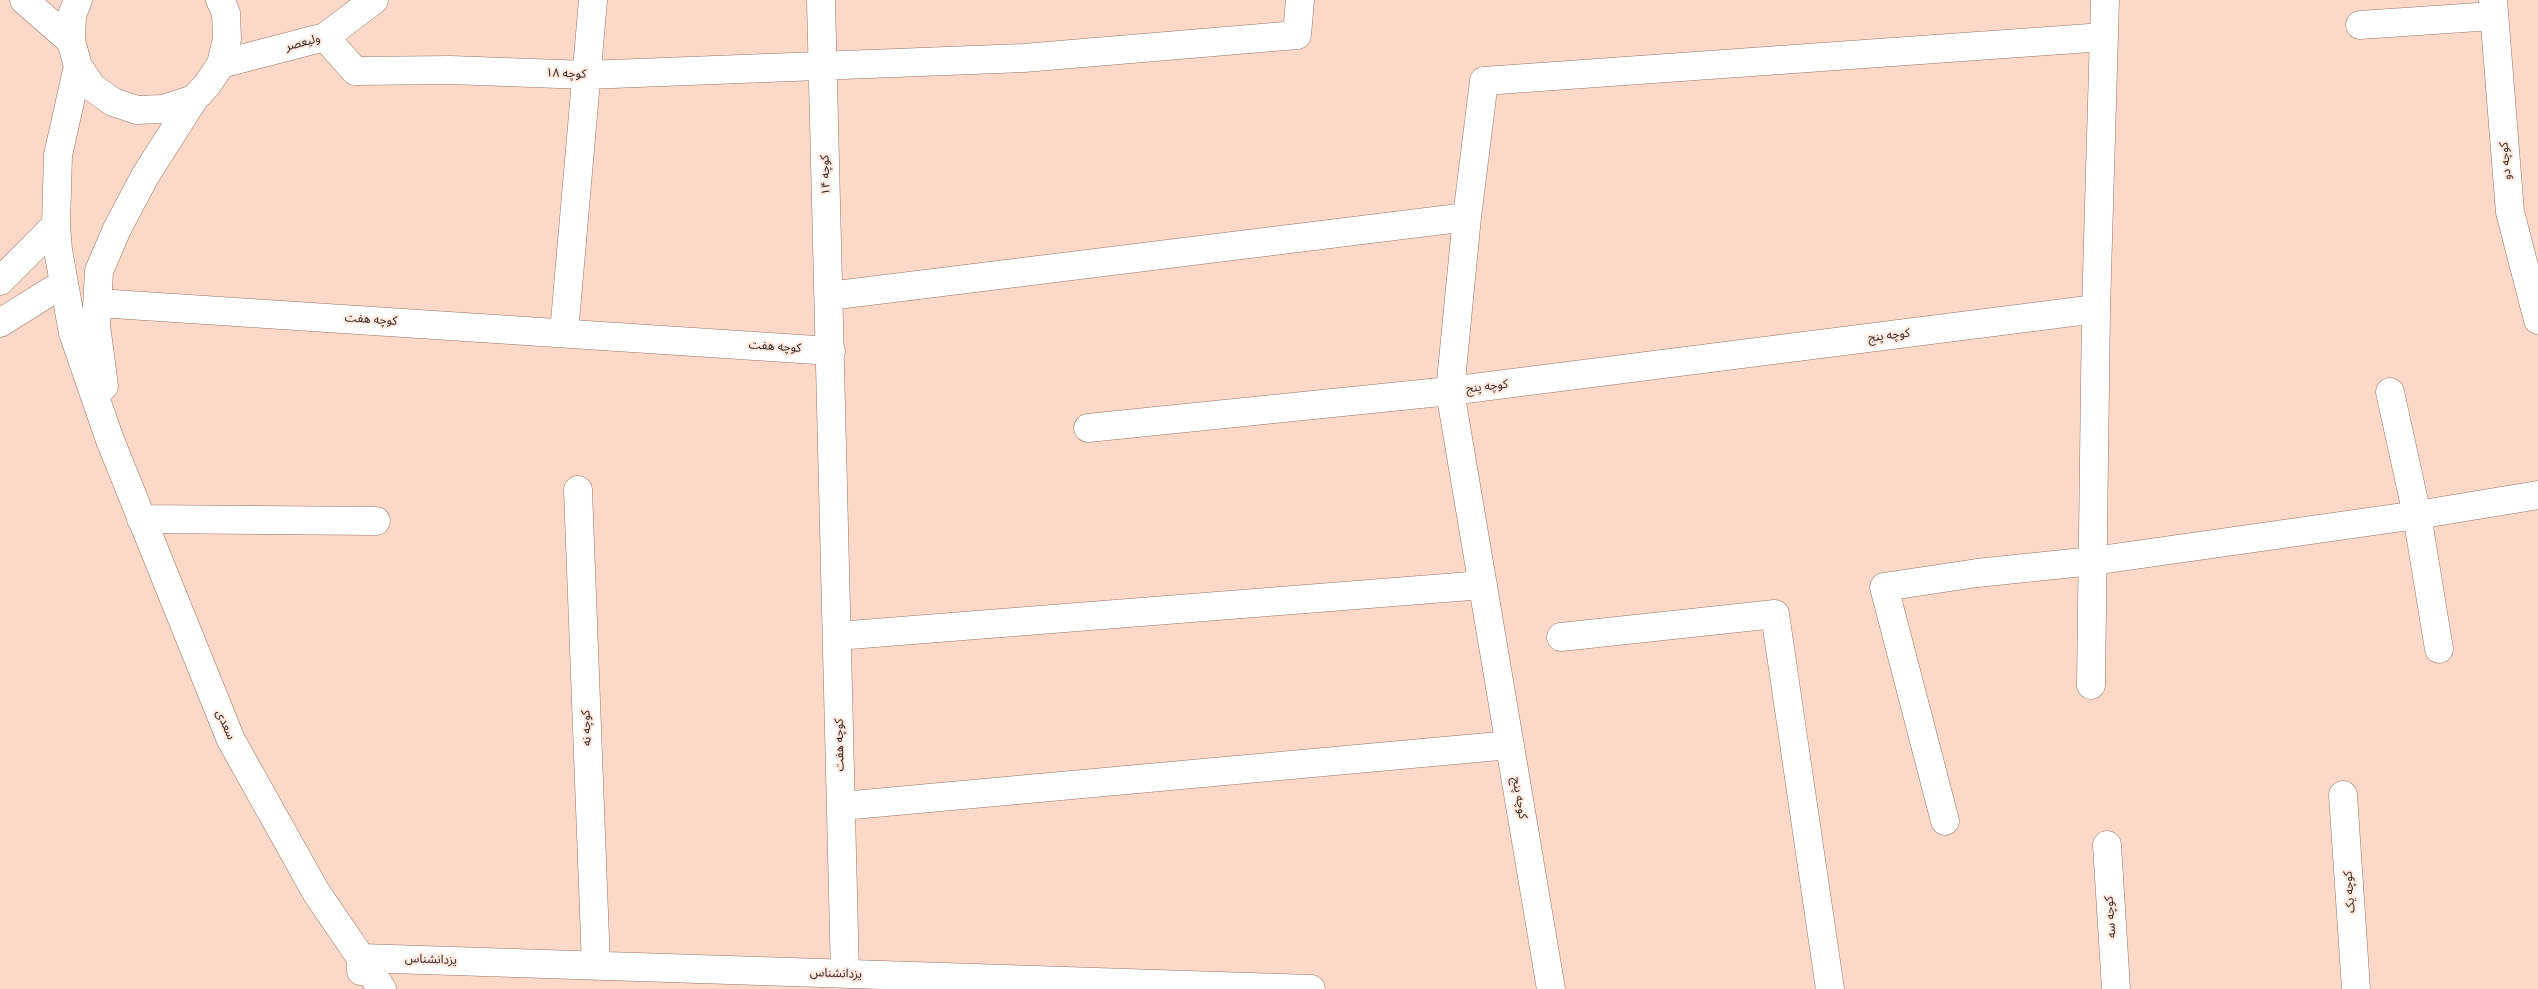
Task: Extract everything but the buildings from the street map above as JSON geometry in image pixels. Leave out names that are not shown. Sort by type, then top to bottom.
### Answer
[{"type":"street","points":[[24,0],[74,53],[92,87],[113,102],[137,110],[163,109],[194,98]]},
{"type":"street","points":[[64,0],[74,53]]},
{"type":"street","points":[[78,0],[72,15],[74,53],[58,155],[56,225],[73,333],[110,440]]},
{"type":"street","points":[[110,440],[96,325],[99,271],[117,229],[145,176],[194,98],[221,64],[227,40],[226,13],[220,0]]},
{"type":"street","name":"ولیعصر","points":[[221,64],[325,37],[374,0]]},
{"type":"street","points":[[564,333],[593,0]]},
{"type":"street","name":"کوچه ۱۴","points":[[820,0],[831,351]]},
{"type":"street","name":"کوچه ۱۸","points":[[325,37],[354,71],[450,70],[586,75],[1024,58],[1298,35],[1300,0]]},
{"type":"street","points":[[2091,685],[2096,309],[2105,0]]},
{"type":"street","points":[[2360,25],[2493,8]]},
{"type":"street","name":"کوچه دو","points":[[2493,8],[2510,212],[2538,320]]},
{"type":"street","points":[[1088,428],[1450,391],[1467,217],[1484,81],[2104,37]]},
{"type":"street","points":[[829,296],[1467,217]]},
{"type":"street","points":[[0,280],[56,225]]},
{"type":"street","points":[[0,323],[64,283]]},
{"type":"street","name":"کوچه هفت","points":[[98,303],[831,351],[845,974]]},
{"type":"street","name":"کوچه پنج","points":[[1551,989],[1450,391],[2096,309]]},
{"type":"street","points":[[2390,392],[2417,515],[2439,649]]},
{"type":"street","name":"سعدی","points":[[110,440],[231,740],[316,892],[382,989]]},
{"type":"street","name":"کوچه نه","points":[[578,490],[596,966]]},
{"type":"street","points":[[1945,822],[1884,587],[1977,573],[2093,561],[2417,515],[2538,495]]},
{"type":"street","points":[[141,519],[376,520]]},
{"type":"street","points":[[837,636],[1483,585]]},
{"type":"street","points":[[1561,637],[1775,614],[1830,989]]},
{"type":"street","points":[[842,806],[1510,745]]},
{"type":"street","name":"کوچه یک","points":[[2343,795],[2356,989]]},
{"type":"street","name":"کوچه سه","points":[[2107,846],[2116,989]]},
{"type":"street","points":[[361,958],[362,989]]},
{"type":"street","name":"یزدانشناس","points":[[361,958],[1311,989]]}]
